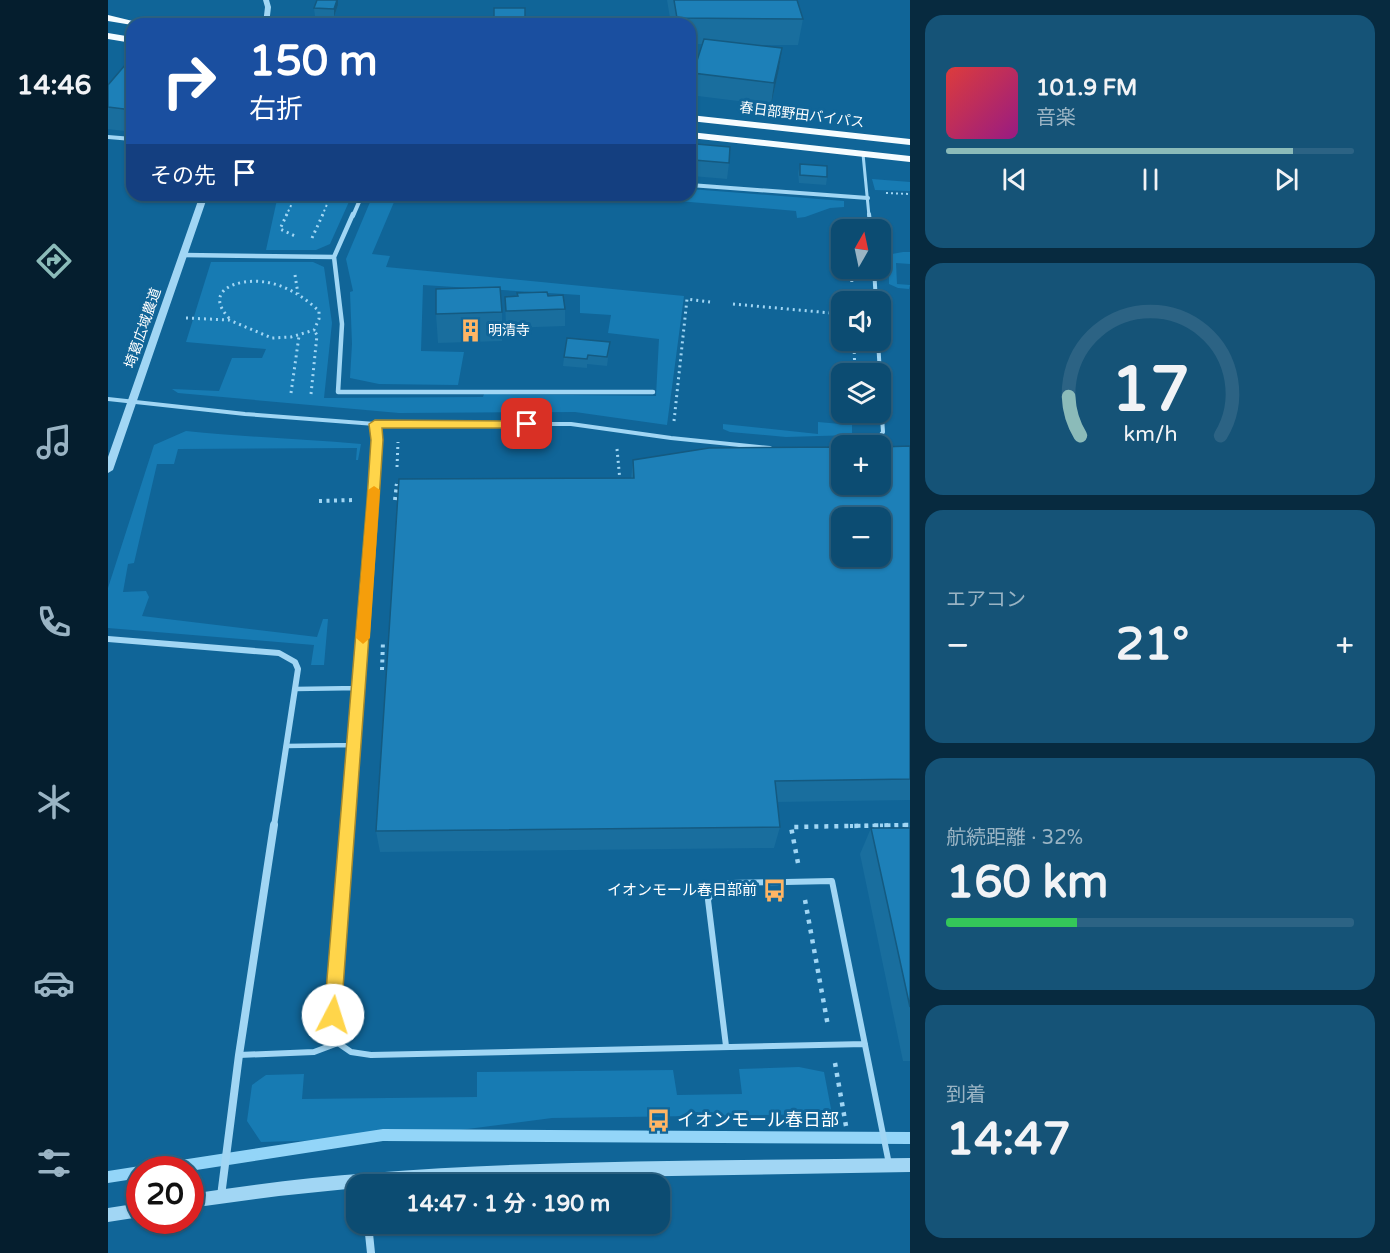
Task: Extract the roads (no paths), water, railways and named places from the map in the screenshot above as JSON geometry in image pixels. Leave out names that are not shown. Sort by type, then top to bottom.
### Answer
[{"type":"highway","points":[[108,18],[126,21]]},
{"type":"highway","points":[[108,36],[126,39]]},
{"type":"highway","name":"春日部野田バイパス","points":[[696,119],[910,142]]},
{"type":"highway","points":[[696,136],[910,159]]},
{"type":"street","points":[[266,0],[267,18]]},
{"type":"street","points":[[108,137],[126,138]]},
{"type":"street","points":[[696,185],[867,196]]},
{"type":"street","name":"埼葛広域農道","points":[[108,470],[202,201]]},
{"type":"street","points":[[359,201],[334,257],[342,324],[338,392],[653,392]]},
{"type":"street","points":[[183,255],[334,257]]},
{"type":"street","points":[[108,639],[279,653],[296,662],[298,669],[239,1055],[221,1197]]},
{"type":"street","points":[[465,1174],[786,1165],[910,1165]]},
{"type":"street","points":[[204,1200],[346,1185]]},
{"type":"street","points":[[108,1215],[126,1212]]},
{"type":"street","points":[[369,1234],[371,1253]]},
{"type":"lane","points":[[863,154],[870,219]]},
{"type":"lane","points":[[108,399],[131,403],[375,424],[571,424],[671,438],[780,448]]},
{"type":"lane","points":[[375,424],[377,440],[333,1015],[338,1043],[351,1052],[371,1055],[866,1044]]},
{"type":"lane","points":[[295,689],[359,688]]},
{"type":"lane","points":[[286,746],[354,745]]},
{"type":"lane","points":[[726,1046],[708,900],[717,886],[732,883],[832,881],[889,1166]]},
{"type":"lane","points":[[239,1055],[314,1052],[338,1043]]},
{"type":"waterway","points":[[204,1162],[383,1135],[910,1138]]},
{"type":"waterway","points":[[108,1177],[126,1174]]},
{"type":"place","name":"明清寺","points":[[470,330]]},
{"type":"place","name":"イオンモール春日部前","points":[[775,890]]},
{"type":"place","name":"イオンモール春日部","points":[[659,1120]]}]
